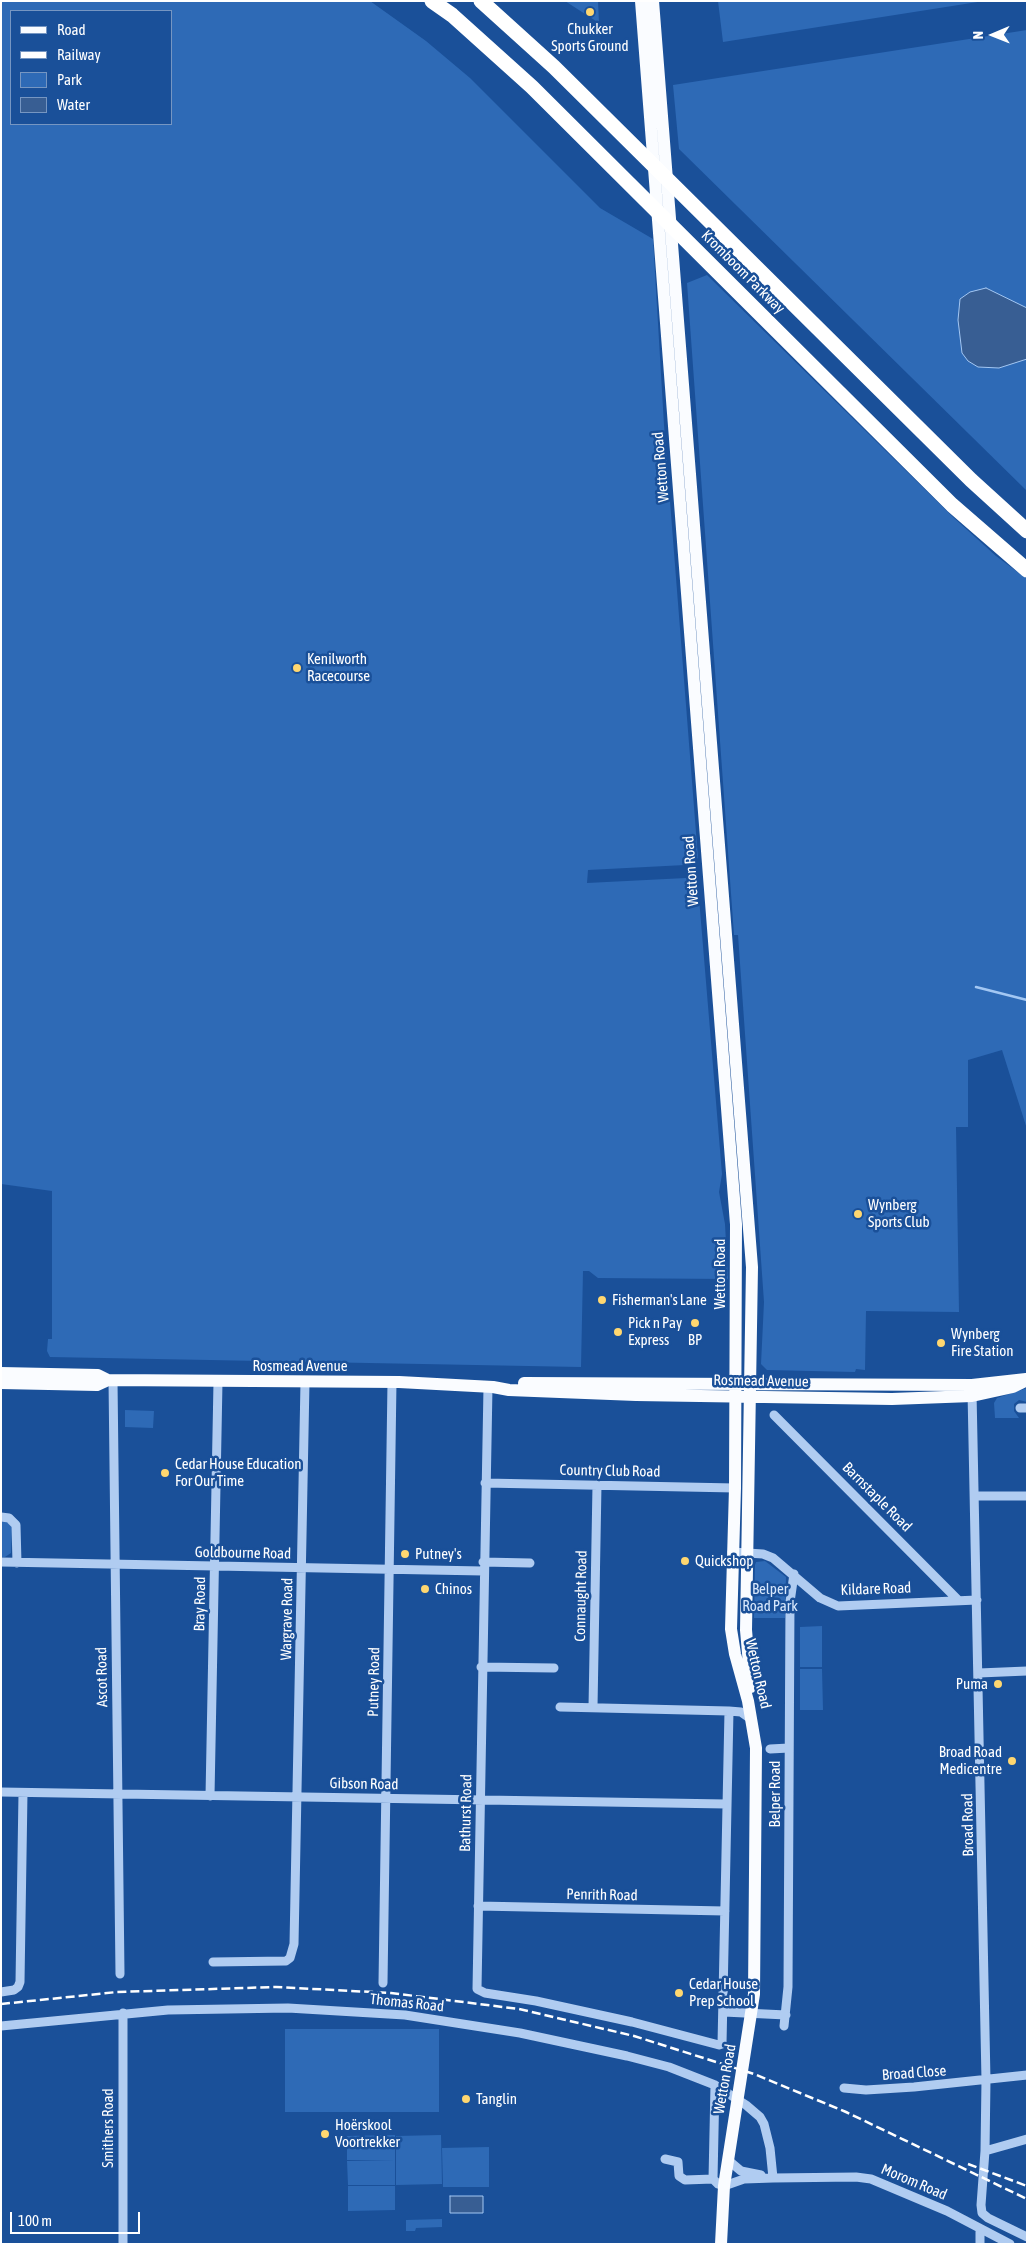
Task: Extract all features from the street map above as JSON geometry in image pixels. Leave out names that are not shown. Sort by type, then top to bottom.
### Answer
[{"type":"highway","name":"Kromboom Parkway","points":[[432,1],[452,15],[532,87],[952,505],[1027,570]]},
{"type":"highway","name":"Kromboom Parkway","points":[[481,1],[554,67],[971,480],[1027,531]]},
{"type":"main road","name":"Wetton Road","points":[[640,1],[655,111],[751,1258],[746,1630],[756,1717],[755,1966],[753,2009],[728,2160],[718,2183],[721,2244]]},
{"type":"main road","name":"Wetton Road","points":[[652,1],[655,111]]},
{"type":"main road","name":"Wetton Road","points":[[669,282],[736,1224],[735,1488],[731,1629],[735,1654],[748,1701],[755,1737]]},
{"type":"main road","name":"Rosmead Avenue","points":[[1,1373],[98,1374],[111,1380]]},
{"type":"main road","name":"Rosmead Avenue","points":[[1,1383],[97,1385],[111,1380],[392,1382],[490,1387],[509,1390],[750,1391],[892,1398],[1013,1388],[1027,1379]]},
{"type":"street","name":"Ascot Road","points":[[111,1380],[120,1974]]},
{"type":"street","name":"Bray Road","points":[[210,1796],[218,1382]]},
{"type":"street","name":"Wargrave Road","points":[[213,1962],[286,1961],[290,1958],[294,1944],[305,1382]]},
{"type":"street","name":"Putney Road","points":[[383,1982],[392,1382]]},
{"type":"street","name":"Bathurst Road","points":[[490,1387],[484,1482],[477,1989],[603,2015],[721,2044]]},
{"type":"street","name":"Broad Road","points":[[972,1390],[978,1600],[986,2080],[982,2213],[1027,2237]]},
{"type":"street","name":"Barnstaple Road","points":[[774,1415],[958,1600]]},
{"type":"street","name":"Country Club Road","points":[[484,1482],[735,1488]]},
{"type":"street","name":"Connaught Road","points":[[593,1707],[597,1485]]},
{"type":"street","points":[[975,1496],[1027,1496]]},
{"type":"street","points":[[1,1517],[9,1518],[16,1526],[17,1563]]},
{"type":"street","name":"Kildare Road","points":[[732,1552],[763,1554],[773,1558],[820,1598],[838,1606],[978,1600]]},
{"type":"street","name":"Goldbourne Road","points":[[1,1562],[389,1570],[483,1567],[530,1563]]},
{"type":"street","name":"Belper Road","points":[[784,2026],[788,1978],[790,1602],[794,1574]]},
{"type":"street","points":[[481,1667],[554,1668]]},
{"type":"street","points":[[979,1672],[1027,1671]]},
{"type":"street","points":[[729,1711],[739,1708],[748,1701]]},
{"type":"street","points":[[560,1707],[729,1711],[741,1712],[751,1719]]},
{"type":"street","name":"Wetton Road","points":[[721,2044],[724,2040],[726,1804],[729,1711]]},
{"type":"street","points":[[770,1749],[789,1748]]},
{"type":"street","name":"Gibson Road","points":[[1,1792],[726,1804]]},
{"type":"street","points":[[1,1992],[18,1988],[23,1793]]},
{"type":"street","name":"Penrith Road","points":[[478,1906],[725,1911]]},
{"type":"street","name":"Thomas Road","points":[[1,2026],[123,2013],[227,2008],[347,2010],[406,2015],[472,2024],[588,2047],[669,2067],[715,2085],[746,2105],[760,2117],[764,2124],[770,2148],[773,2178]]},
{"type":"street","points":[[724,2012],[786,2015]]},
{"type":"street","name":"Smithers Road","points":[[123,2013],[123,2244]]},
{"type":"street","name":"Broad Close","points":[[844,2088],[866,2090],[1027,2075]]},
{"type":"street","name":"Wetton Road","points":[[715,2085],[718,2183]]},
{"type":"street","points":[[985,2151],[1027,2139]]},
{"type":"street","points":[[753,2173],[766,2166],[770,2148]]},
{"type":"street","name":"Morom Road","points":[[665,2160],[678,2162],[680,2176],[685,2180],[718,2183],[773,2178],[856,2177],[870,2179],[947,2211],[1010,2244]]},
{"type":"street","name":"Morom Road","points":[[728,2160],[741,2171],[773,2178]]},
{"type":"street","points":[[980,2229],[980,2244]]},
{"type":"green space","name":"Kenilworth Racecourse","points":[[1,1],[370,1],[426,41],[470,78],[600,208],[653,239],[664,425],[698,858],[685,865],[588,870],[587,883],[686,878],[692,880],[698,886],[722,1174],[719,1192],[725,1224],[728,1279],[598,1278],[589,1271],[583,1271],[581,1367],[50,1357],[47,1351],[48,1339],[52,1339],[52,1191],[1,1184]]},
{"type":"green space","name":"Chukker Sports Ground","points":[[565,1],[598,1],[599,23]]},
{"type":"green space","points":[[718,1],[984,1],[723,42]]},
{"type":"green space","points":[[1027,30],[1027,491],[679,149],[673,85]]},
{"type":"green space","points":[[707,275],[954,518],[996,556],[1027,579],[1027,1129],[1002,1050],[968,1060],[968,1127],[956,1127],[959,1312],[866,1311],[865,1370],[856,1369],[855,1372],[767,1370],[761,1364],[764,1302],[738,935],[734,935],[687,283]]},
{"type":"green space","points":[[1027,1388],[1027,1402],[1019,1400],[1014,1404],[1014,1411],[1019,1418],[995,1418],[994,1403],[997,1398]]},
{"type":"green space","points":[[125,1410],[154,1411],[153,1428],[125,1427]]},
{"type":"green space","points":[[1,1522],[7,1522],[12,1527],[11,1553],[5,1557],[1,1557]]},
{"type":"green space","name":"Belper Road Park","points":[[765,1561],[786,1577],[785,1618],[754,1618],[755,1565],[756,1562]]},
{"type":"green space","points":[[822,1626],[822,1667],[800,1667],[800,1627]]},
{"type":"green space","points":[[800,1669],[822,1669],[823,1710],[800,1710]]},
{"type":"green space","points":[[285,2029],[439,2029],[439,2112],[285,2112]]},
{"type":"green space","points":[[395,2135],[395,2160],[347,2160],[347,2136]]},
{"type":"green space","points":[[441,2135],[442,2184],[396,2185],[396,2136]]},
{"type":"green space","points":[[489,2147],[489,2187],[443,2187],[442,2148]]},
{"type":"green space","points":[[395,2160],[395,2185],[348,2185],[347,2161]]},
{"type":"green space","points":[[348,2186],[395,2186],[395,2210],[348,2211]]},
{"type":"green space","points":[[442,2219],[442,2227],[416,2228],[415,2231],[406,2231],[406,2220]]},
{"type":"water","points":[[986,288],[1027,308],[1027,359],[999,368],[978,367],[968,361],[962,353],[958,320],[960,299],[970,292]]},
{"type":"water","points":[[450,2196],[483,2196],[483,2213],[450,2213]]},
{"type":"waterway","points":[[976,987],[1027,1000]]},
{"type":"railway","points":[[1,2004],[117,1992],[276,1987],[391,1993],[519,2009],[634,2036],[754,2074],[846,2112],[1027,2199]]},
{"type":"railway","points":[[968,2164],[1027,2186]]},
{"type":"place","name":"Chukker Sports Ground","points":[[590,12]]},
{"type":"place","name":"Kenilworth Racecourse","points":[[297,668]]},
{"type":"place","name":"Wynberg Sports Club","points":[[858,1214]]},
{"type":"place","name":"Fisherman's Lane","points":[[602,1300]]},
{"type":"place","name":"BP","points":[[695,1323]]},
{"type":"place","name":"Pick n Pay Express","points":[[618,1332]]},
{"type":"place","name":"Wynberg Fire Station","points":[[941,1343]]},
{"type":"place","name":"Cedar House Education For Our Time","points":[[165,1473]]},
{"type":"place","name":"Putney's","points":[[405,1554]]},
{"type":"place","name":"Quickshop","points":[[685,1561]]},
{"type":"place","name":"Chinos","points":[[425,1589]]},
{"type":"place","name":"Puma","points":[[998,1684]]},
{"type":"place","name":"Broad Road Medicentre","points":[[1012,1761]]},
{"type":"place","name":"Cedar House Prep School","points":[[679,1993]]},
{"type":"place","name":"Tanglin","points":[[466,2099]]},
{"type":"place","name":"Hoërskool Voortrekker","points":[[325,2134]]}]
